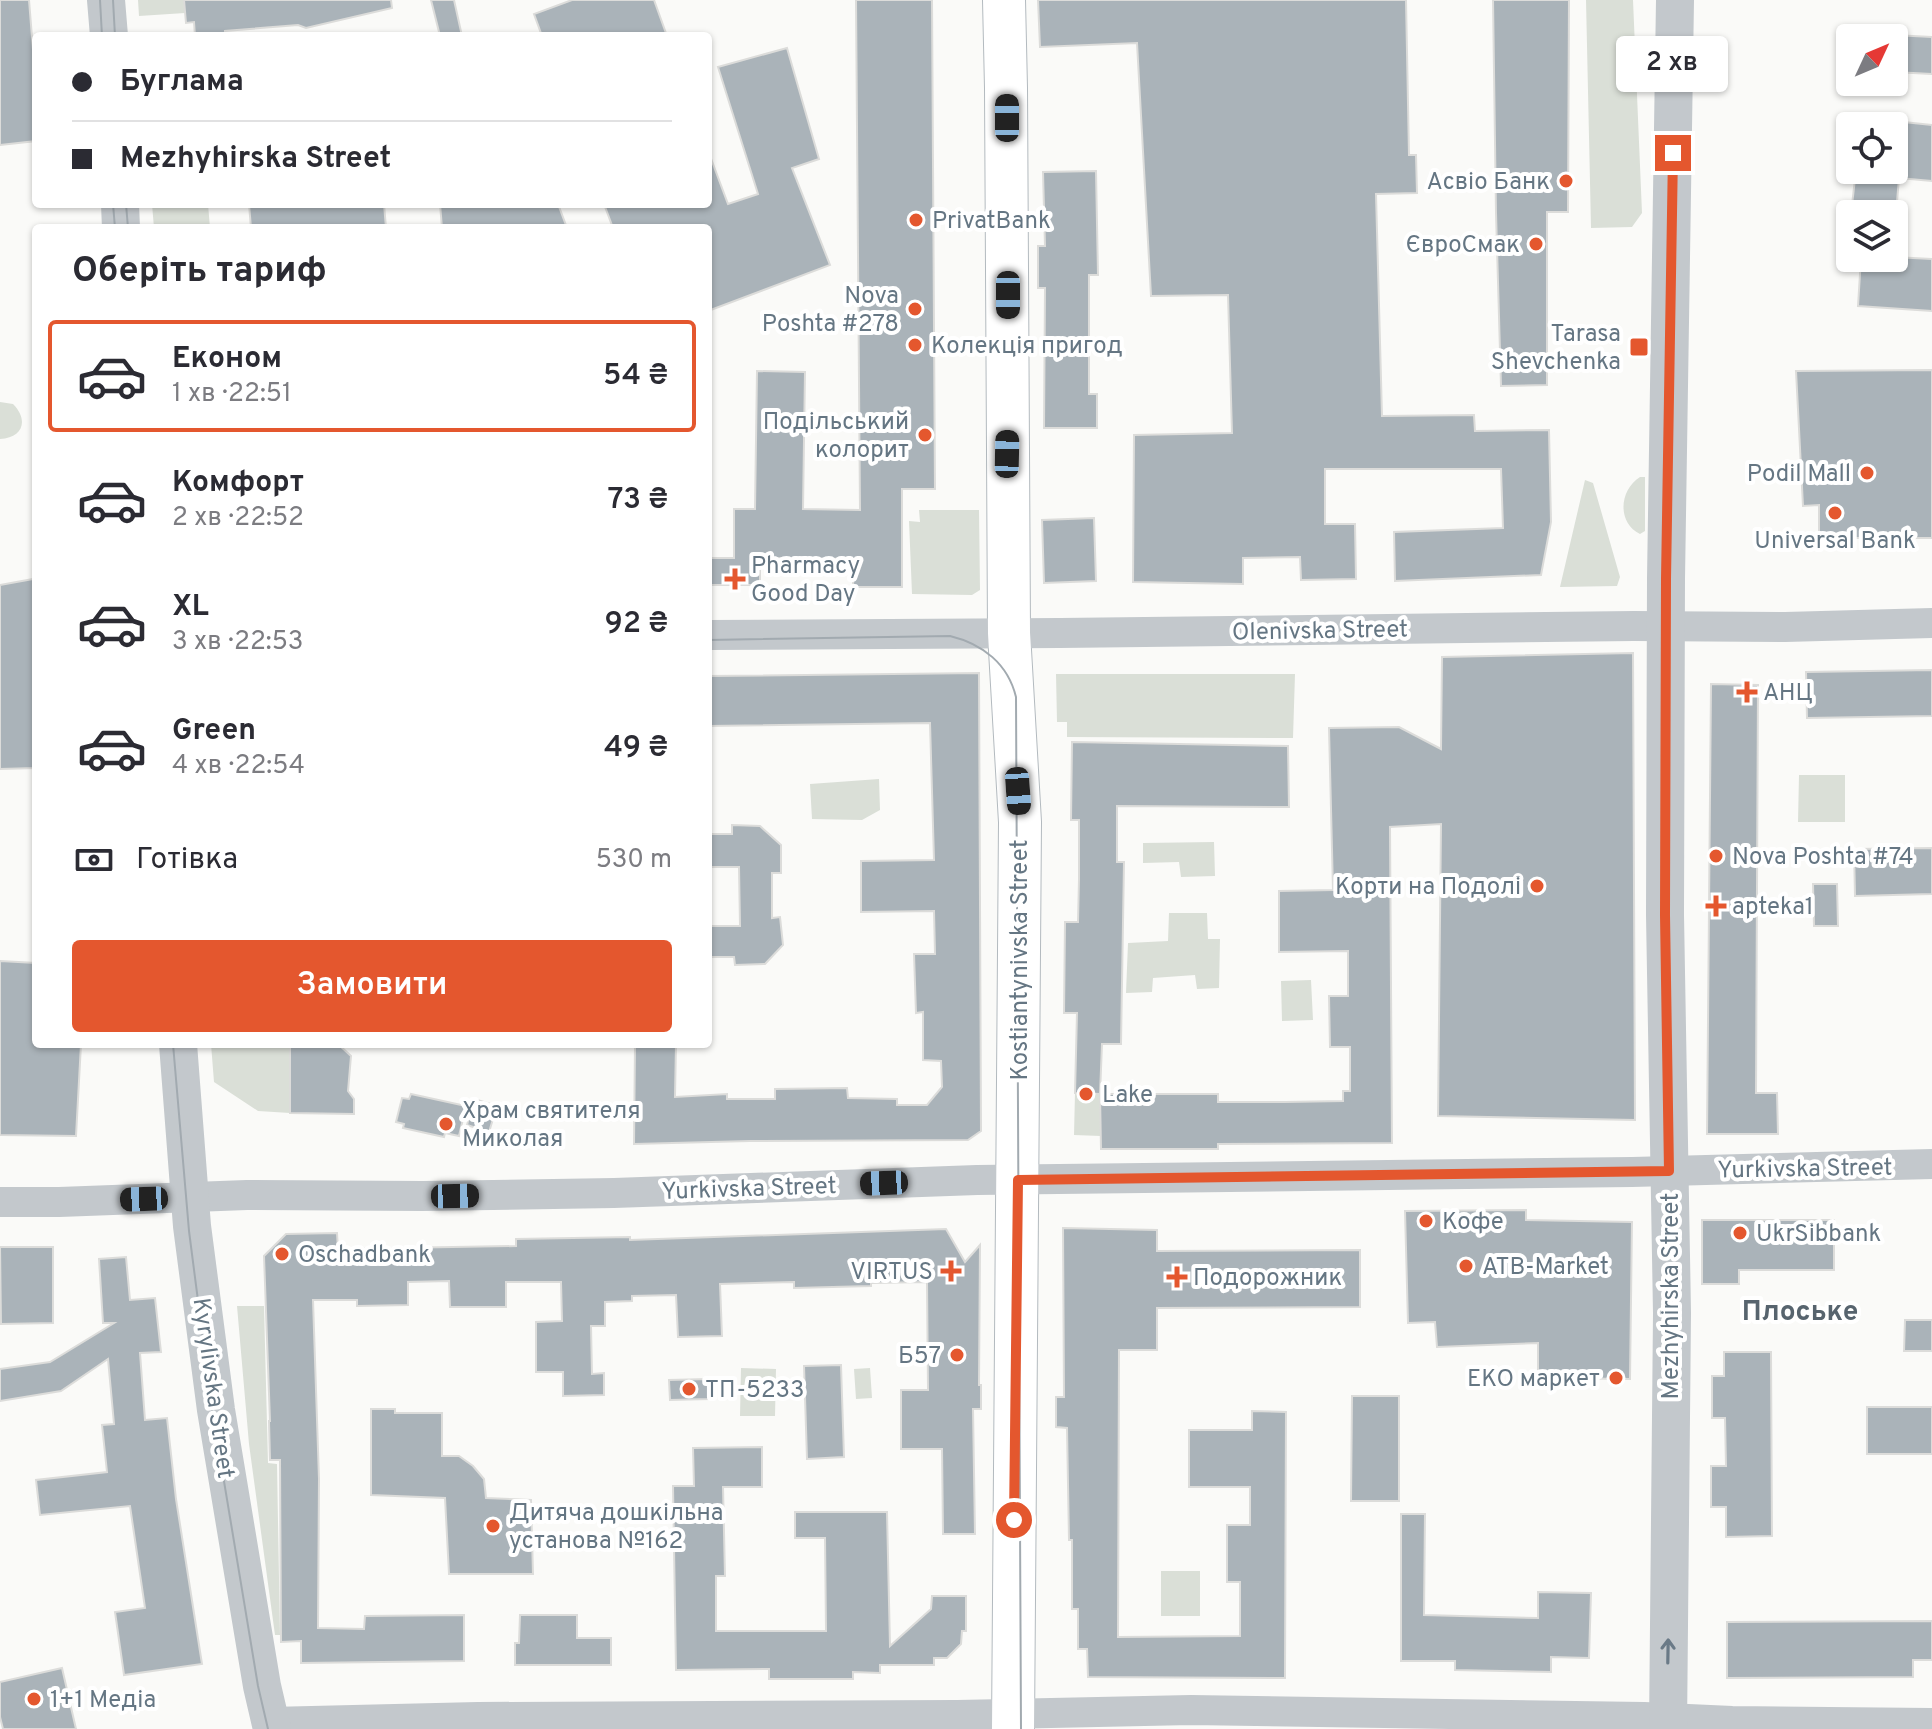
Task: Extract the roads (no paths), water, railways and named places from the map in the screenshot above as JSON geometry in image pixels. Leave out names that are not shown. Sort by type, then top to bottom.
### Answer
[{"type":"main road","name":"Kostiantynivska Street","points":[[1004,0],[1009,633],[1020,822],[1013,1722]]},
{"type":"street","points":[[106,0],[109,32]]},
{"type":"street","name":"Mezhyhirska Street","points":[[1668,1723],[1672,1313],[1665,915],[1675,0]]},
{"type":"street","name":"Olenivska Street","points":[[712,635],[1785,627],[1932,623]]},
{"type":"street","name":"Kyrylivska Street","points":[[178,1048],[194,1241],[216,1410],[271,1725]]},
{"type":"street","name":"Yurkivska Street","points":[[0,1202],[247,1195],[614,1193],[1018,1180],[1932,1164]]},
{"type":"street","points":[[271,1725],[493,1717],[1013,1722],[1206,1710],[1668,1723],[1932,1723]]},
{"type":"tram line","points":[[100,0],[102,32]]},
{"type":"tram line","points":[[113,0],[115,32]]},
{"type":"tram line","points":[[113,208],[115,224]]},
{"type":"tram line","points":[[126,208],[128,224]]},
{"type":"tram line","points":[[712,640],[950,636],[973,644],[992,657],[1007,675],[1016,697],[1021,1729]]},
{"type":"tram line","points":[[173,1048],[189,1231],[212,1409],[258,1686],[268,1729]]},
{"type":"place","name":"Асвіо Банк","points":[[1566,181]]},
{"type":"place","name":"PrivatBank","points":[[916,220]]},
{"type":"place","name":"ЄвроСмак","points":[[1536,244]]},
{"type":"place","name":"Nova Poshta #278","points":[[915,309]]},
{"type":"place","name":"Колекція пригод","points":[[915,345]]},
{"type":"place","name":"Tarasa Shevchenka","points":[[1639,347]]},
{"type":"place","name":"Подільський колорит","points":[[925,435]]},
{"type":"place","name":"Podil Mall","points":[[1867,473]]},
{"type":"place","name":"Universal Bank","points":[[1835,513]]},
{"type":"place","name":"Pharmacy Good Day","points":[[735,579]]},
{"type":"place","name":"АНЦ","points":[[1747,692]]},
{"type":"place","name":"Nova Poshta #74","points":[[1716,856]]},
{"type":"place","name":"Корти на Подолі","points":[[1537,886]]},
{"type":"place","name":"apteka1","points":[[1716,906]]},
{"type":"place","name":"Lake","points":[[1086,1094]]},
{"type":"place","name":"Храм святителя Миколая","points":[[446,1124]]},
{"type":"place","name":"Кофе","points":[[1426,1221]]},
{"type":"place","name":"UkrSibbank","points":[[1740,1233]]},
{"type":"place","name":"Oschadbank","points":[[282,1254]]},
{"type":"place","name":"ATB-Market","points":[[1466,1266]]},
{"type":"place","name":"VIRTUS","points":[[951,1271]]},
{"type":"place","name":"Подорожник","points":[[1177,1277]]},
{"type":"place","name":"Б57","points":[[957,1355]]},
{"type":"place","name":"ЕКО маркет","points":[[1616,1378]]},
{"type":"place","name":"ТП-5233","points":[[689,1389]]},
{"type":"place","name":"Дитяча дошкільна установа №162","points":[[493,1526]]},
{"type":"place","name":"1+1 Медіа","points":[[34,1699]]},
{"type":"district","name":"Плоське","points":[[1800,1310]]}]
